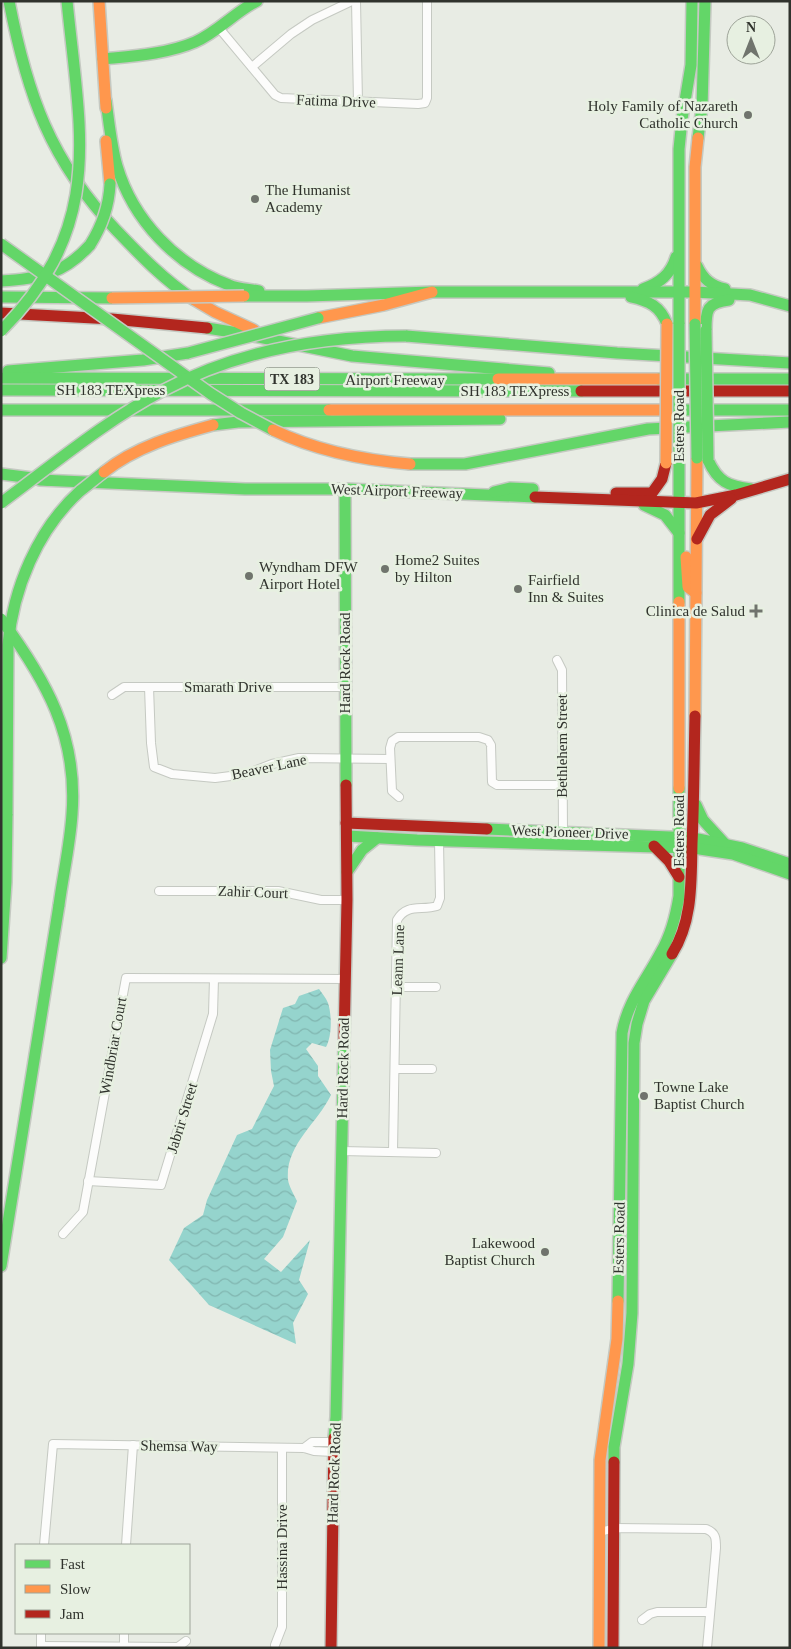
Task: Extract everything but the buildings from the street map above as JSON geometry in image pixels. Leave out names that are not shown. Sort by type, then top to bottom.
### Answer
[{"type":"main road","points":[[9,1],[22,64],[47,132],[62,160],[88,200],[140,257],[192,299],[225,317],[274,339]]},
{"type":"main road","points":[[1,331],[26,306],[48,273],[64,238],[76,199],[80,142],[67,1]]},
{"type":"main road","points":[[1,281],[34,279],[52,275],[64,268],[81,256],[90,245],[105,218],[109,206],[110,184],[106,153],[106,101],[99,1]]},
{"type":"main road","points":[[103,59],[148,56],[195,42],[219,28],[245,7],[256,1]]},
{"type":"main road","name":"Esters Road","points":[[613,1648],[614,1447],[631,1334],[622,1063],[624,1018],[628,1006],[661,952],[671,929],[676,913],[679,877],[679,149],[691,65],[692,1]]},
{"type":"main road","name":"Esters Road","points":[[599,1648],[602,1441],[617,1339],[637,1024],[644,1001],[678,945],[687,920],[693,843],[696,503],[702,459],[694,292],[696,262],[695,167],[703,88],[705,1]]},
{"type":"main road","points":[[106,101],[117,166],[127,192],[146,225],[176,254],[197,270],[230,285],[284,297]]},
{"type":"main road","points":[[632,292],[660,283],[669,273],[676,260],[679,240]]},
{"type":"main road","points":[[1,244],[203,388],[258,423],[296,440],[362,460],[447,465],[475,462],[648,429],[790,422]]},
{"type":"main road","points":[[696,262],[701,277],[710,286],[741,291],[790,306]]},
{"type":"main road","points":[[1,297],[284,297],[432,292],[694,292],[750,295]]},
{"type":"main road","points":[[1,372],[31,368],[142,362],[188,353],[318,318],[384,305],[432,292]]},
{"type":"main road","points":[[483,495],[510,488],[652,493],[664,476],[666,463],[667,324],[664,313],[655,304],[640,298],[610,292]]},
{"type":"main road","points":[[750,295],[733,300],[715,301],[708,307],[706,317],[702,459],[722,481],[734,487],[756,490]]},
{"type":"main road","points":[[1,313],[220,330],[274,339],[352,356],[540,371],[583,380]]},
{"type":"main road","points":[[1,503],[121,416],[163,390],[207,369],[257,352],[313,341],[376,335],[406,336],[617,354],[790,363]]},
{"type":"main road","name":"Airport Freeway","points":[[1,378],[790,379]]},
{"type":"main road","name":"SH 183 TEXpress","points":[[1,390],[790,391]]},
{"type":"main road","name":"SH 183 TEXpress","points":[[1,398],[790,397]]},
{"type":"main road","points":[[1,958],[6,882],[7,654],[10,624],[17,595],[35,550],[59,515],[75,496],[111,466],[145,447],[166,438],[213,425],[246,422],[502,418],[560,409]]},
{"type":"main road","name":"Airport Freeway","points":[[1,410],[790,410]]},
{"type":"main road","points":[[1,474],[48,480]]},
{"type":"main road","name":"West Airport Freeway","points":[[1,478],[244,488],[345,489],[679,503],[696,503],[736,495],[790,479]]},
{"type":"main road","name":"Hard Rock Road","points":[[331,1648],[347,900],[345,489]]},
{"type":"main road","points":[[696,540],[710,515],[736,495]]},
{"type":"main road","points":[[630,501],[660,512],[670,519],[686,548],[688,587],[696,593]]},
{"type":"main road","points":[[679,593],[696,593]]},
{"type":"main road","points":[[1,619],[30,657],[57,709],[67,740],[72,774],[72,813],[59,904],[1,1266]]},
{"type":"main road","points":[[679,648],[684,662],[686,682],[690,690],[695,694]]},
{"type":"main road","points":[[679,694],[695,694]]},
{"type":"main road","points":[[691,874],[701,860],[722,847],[703,820],[694,801]]},
{"type":"main road","name":"West Pioneer Drive","points":[[346,823],[592,833],[722,847],[764,854],[790,864]]},
{"type":"main road","points":[[439,841],[443,835],[494,834],[505,829]]},
{"type":"main road","points":[[546,844],[548,840],[583,837],[592,833]]},
{"type":"main road","name":"West Pioneer Drive","points":[[347,836],[439,841],[654,846],[678,842]]},
{"type":"main road","points":[[347,872],[362,850],[377,838]]},
{"type":"main road","points":[[654,846],[670,862],[679,877]]},
{"type":"main road","name":"West Pioneer Drive","points":[[722,847],[733,854],[790,874]]},
{"type":"main road","points":[[622,1063],[634,1062]]},
{"type":"street","points":[[252,67],[291,34],[312,20],[352,1]]},
{"type":"street","points":[[356,1],[358,18],[358,102]]},
{"type":"street","name":"Fatima Drive","points":[[219,28],[275,95],[281,98],[418,104],[424,103],[427,98],[427,1]]},
{"type":"street","name":"Bethlehem Street","points":[[557,660],[562,670],[563,832]]},
{"type":"street","name":"Smarath Drive","points":[[112,695],[124,687],[345,687]]},
{"type":"street","name":"Beaver Lane","points":[[149,687],[154,767],[172,774],[215,778],[246,774],[272,764],[299,758],[346,758]]},
{"type":"street","points":[[399,797],[392,791],[390,759],[390,744],[398,737],[479,737],[488,740],[491,745],[492,782],[497,785],[562,785]]},
{"type":"street","points":[[346,758],[390,759]]},
{"type":"street","name":"Leann Lane","points":[[393,1152],[398,920],[402,912],[409,908],[428,909],[437,906],[440,898],[439,841]]},
{"type":"street","name":"Zahir Court","points":[[158,891],[278,891],[321,900],[347,900]]},
{"type":"street","name":"Windbriar Court","points":[[63,1234],[83,1212],[126,978],[346,979]]},
{"type":"street","name":"Jabrir Street","points":[[88,1181],[161,1185],[213,1014],[214,979]]},
{"type":"street","points":[[396,986],[436,987]]},
{"type":"street","points":[[395,1069],[432,1070]]},
{"type":"street","points":[[341,1151],[436,1153]]},
{"type":"street","name":"Shemsa Way","points":[[44,1544],[54,1444],[304,1448],[314,1451],[334,1447]]},
{"type":"street","points":[[126,1544],[134,1445]]},
{"type":"street","name":"Hassina Drive","points":[[275,1645],[282,1627],[282,1448]]},
{"type":"street","points":[[600,1527],[706,1529],[716,1536],[707,1648]]},
{"type":"street","points":[[642,1620],[650,1614],[657,1612],[710,1612]]},
{"type":"street","points":[[41,1634],[41,1647],[178,1647],[186,1641]]},
{"type":"street","points":[[124,1634],[124,1647]]},
{"type":"water","points":[[319,989],[328,1003],[331,1019],[329,1037],[326,1047],[312,1043],[306,1049],[318,1066],[318,1076],[331,1095],[291,1156],[288,1167],[288,1180],[297,1201],[283,1237],[264,1259],[281,1272],[310,1240],[299,1280],[308,1294],[293,1323],[296,1344],[209,1305],[169,1260],[184,1228],[203,1215],[207,1200],[237,1135],[252,1129],[274,1086],[270,1050],[283,1008],[295,1004],[299,996]]},
{"type":"traffic: fast","points":[[9,1],[16,35],[33,96],[58,152],[74,179],[94,205],[135,250],[163,276],[193,299]]},
{"type":"traffic: fast","points":[[1,331],[35,292],[57,253],[71,215],[78,176],[80,136],[67,1]]},
{"type":"traffic: fast","points":[[103,59],[161,52],[195,42],[257,1]]},
{"type":"traffic: fast","points":[[679,324],[679,149],[691,65],[692,1]]},
{"type":"traffic: fast","points":[[698,138],[702,107],[705,1]]},
{"type":"traffic: fast","points":[[106,101],[117,166],[124,186],[145,222],[174,253],[191,266],[232,286],[259,291]]},
{"type":"traffic: fast","points":[[90,245],[104,216],[110,184]]},
{"type":"traffic: fast","points":[[1,244],[211,394],[273,430]]},
{"type":"traffic: fast","points":[[1,281],[27,279],[60,269],[70,263],[90,245]]},
{"type":"traffic: fast","points":[[643,289],[655,284],[664,277],[676,257]]},
{"type":"traffic: fast","points":[[697,266],[708,281],[725,289]]},
{"type":"traffic: fast","points":[[244,296],[432,292],[694,292],[750,295],[790,306]]},
{"type":"traffic: fast","points":[[1,297],[112,298]]},
{"type":"traffic: fast","points":[[631,297],[653,305],[661,313],[667,324]]},
{"type":"traffic: fast","points":[[706,330],[706,317],[709,308],[716,303],[729,300]]},
{"type":"traffic: fast","points":[[188,353],[318,318]]},
{"type":"traffic: fast","points":[[679,324],[679,460]]},
{"type":"traffic: fast","points":[[695,324],[697,458]]},
{"type":"traffic: fast","points":[[207,328],[352,356],[549,373]]},
{"type":"traffic: fast","points":[[706,330],[708,460]]},
{"type":"traffic: fast","points":[[406,336],[617,353],[790,363]]},
{"type":"traffic: fast","points":[[1,503],[121,415],[192,376],[251,355],[281,348],[343,339],[406,336]]},
{"type":"traffic: fast","points":[[8,371],[143,360],[188,353]]},
{"type":"traffic: fast","points":[[1,378],[498,379]]},
{"type":"traffic: fast","points":[[659,379],[790,379]]},
{"type":"traffic: fast","points":[[1,390],[581,391]]},
{"type":"traffic: fast","points":[[1,410],[329,410]]},
{"type":"traffic: fast","points":[[664,410],[790,410]]},
{"type":"traffic: fast","points":[[213,425],[238,422],[500,419]]},
{"type":"traffic: fast","points":[[410,464],[465,464],[648,429],[790,422]]},
{"type":"traffic: fast","points":[[679,460],[679,602]]},
{"type":"traffic: fast","points":[[708,460],[716,473],[725,482],[751,489]]},
{"type":"traffic: fast","points":[[7,814],[8,645],[15,603],[30,562],[51,524],[80,491],[104,472]]},
{"type":"traffic: fast","points":[[1,474],[48,480]]},
{"type":"traffic: fast","points":[[40,480],[245,489],[345,489],[535,497]]},
{"type":"traffic: fast","points":[[494,492],[510,488],[533,489]]},
{"type":"traffic: fast","points":[[345,489],[346,785]]},
{"type":"traffic: fast","points":[[644,505],[665,515],[679,533]]},
{"type":"traffic: fast","points":[[1,619],[32,664],[45,687],[56,710],[70,759],[73,786],[72,814],[59,905]]},
{"type":"traffic: fast","points":[[618,1301],[622,1033],[633,1001],[665,945],[673,925],[679,896],[679,788]]},
{"type":"traffic: fast","points":[[696,805],[703,820],[724,843]]},
{"type":"traffic: fast","points":[[1,958],[6,882],[7,814]]},
{"type":"traffic: fast","points":[[487,829],[693,838],[742,848],[790,864]]},
{"type":"traffic: fast","points":[[347,836],[417,840],[693,848],[733,854],[790,874]]},
{"type":"traffic: fast","points":[[347,872],[362,850],[377,838]]},
{"type":"traffic: fast","points":[[1,1266],[59,905]]},
{"type":"traffic: fast","points":[[614,1462],[614,1447],[628,1364],[632,1313],[634,1043],[644,1001],[672,954]]},
{"type":"traffic: fast","points":[[334,1438],[344,1043]]},
{"type":"traffic: slow","points":[[99,1],[106,108]]},
{"type":"traffic: slow","points":[[695,324],[695,167],[698,138]]},
{"type":"traffic: slow","points":[[106,141],[110,184]]},
{"type":"traffic: slow","points":[[318,318],[384,305],[432,292]]},
{"type":"traffic: slow","points":[[112,298],[244,296]]},
{"type":"traffic: slow","points":[[193,299],[215,312],[254,330]]},
{"type":"traffic: slow","points":[[666,463],[667,324]]},
{"type":"traffic: slow","points":[[498,379],[659,379]]},
{"type":"traffic: slow","points":[[329,410],[664,410]]},
{"type":"traffic: slow","points":[[104,472],[142,449],[213,425]]},
{"type":"traffic: slow","points":[[273,430],[323,449],[375,460],[410,464]]},
{"type":"traffic: slow","points":[[695,716],[697,458]]},
{"type":"traffic: slow","points":[[686,557],[688,587],[696,593]]},
{"type":"traffic: slow","points":[[679,602],[679,788]]},
{"type":"traffic: slow","points":[[599,1648],[600,1460],[617,1339],[618,1301]]},
{"type":"traffic: jam","points":[[1,313],[112,319],[207,328]]},
{"type":"traffic: jam","points":[[581,391],[790,391]]},
{"type":"traffic: jam","points":[[616,493],[652,493],[662,479],[666,463]]},
{"type":"traffic: jam","points":[[535,497],[696,503],[736,495],[790,479]]},
{"type":"traffic: jam","points":[[697,539],[710,515],[731,499]]},
{"type":"traffic: jam","points":[[672,954],[684,928],[690,900],[695,716]]},
{"type":"traffic: jam","points":[[344,1043],[347,900],[346,785]]},
{"type":"traffic: jam","points":[[346,823],[487,829]]},
{"type":"traffic: jam","points":[[654,846],[669,861],[679,877]]},
{"type":"traffic: jam","points":[[331,1648],[334,1438]]},
{"type":"traffic: jam","points":[[613,1648],[614,1462]]},
{"type":"place","name":"Holy Family of Nazareth Catholic Church","points":[[748,115]]},
{"type":"place","name":"The Humanist Academy","points":[[255,199]]},
{"type":"place","name":"Home2 Suites by Hilton","points":[[385,569]]},
{"type":"place","name":"Wyndham DFW Airport Hotel","points":[[249,576]]},
{"type":"place","name":"Fairfield Inn & Suites","points":[[518,589]]},
{"type":"place","name":"Clinica de Salud","points":[[756,611]]},
{"type":"place","name":"Towne Lake Baptist Church","points":[[644,1096]]},
{"type":"place","name":"Lakewood Baptist Church","points":[[545,1252]]}]
